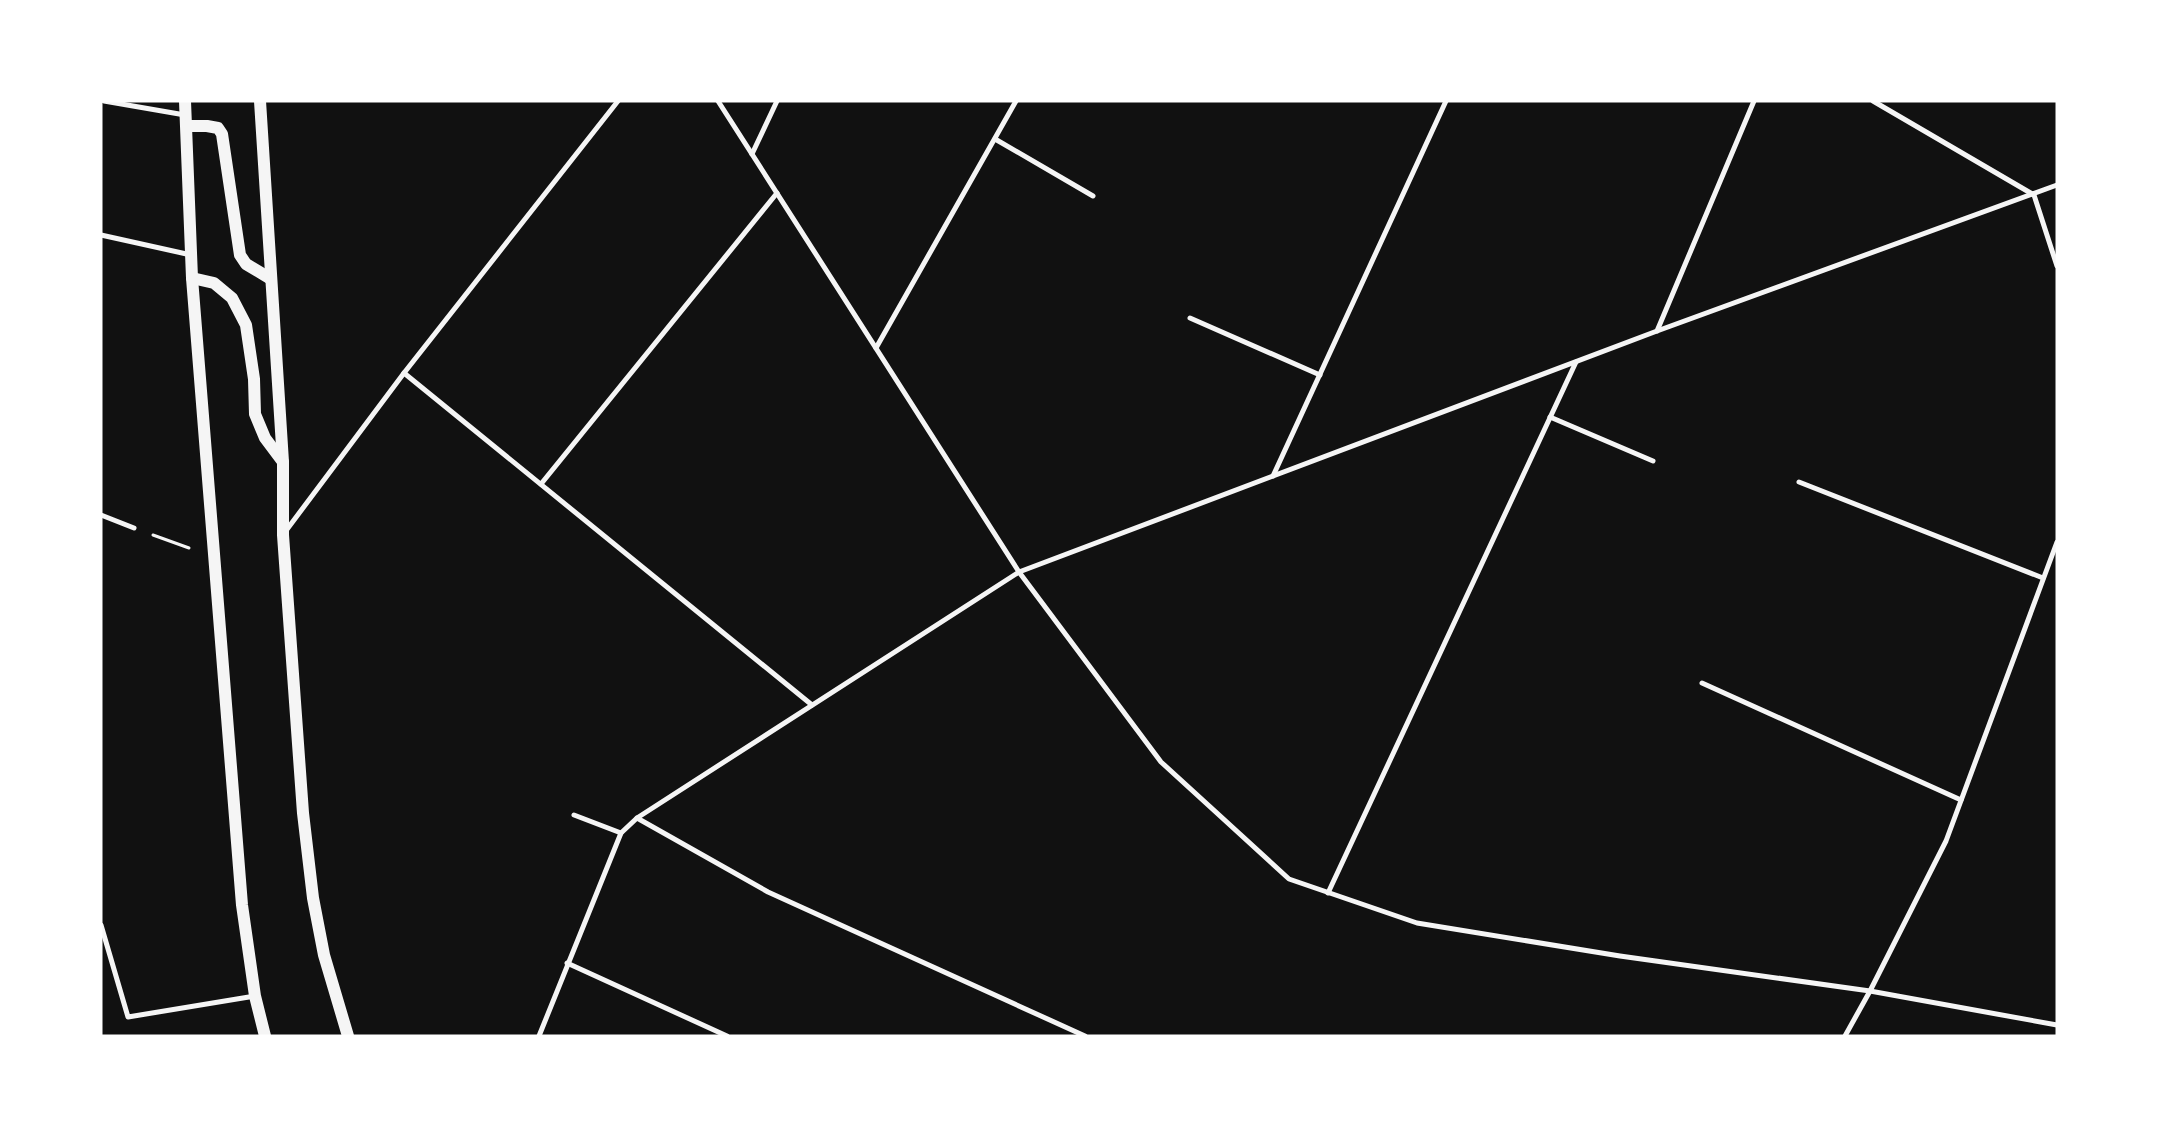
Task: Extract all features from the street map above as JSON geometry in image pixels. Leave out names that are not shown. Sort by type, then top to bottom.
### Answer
[{"type":"main road","points":[[185,101],[192,278],[242,905],[255,996],[265,1036]]},
{"type":"main road","points":[[260,101],[283,462],[283,535],[303,813],[312,888],[324,955],[348,1036]]},
{"type":"main road","points":[[187,121],[218,128],[222,134],[240,255],[246,264],[271,279]]},
{"type":"main road","points":[[192,278],[214,283],[232,298],[246,325],[254,379],[255,414],[265,438],[283,462]]},
{"type":"street","points":[[104,101],[187,121]]},
{"type":"street","points":[[283,535],[404,373],[618,101]]},
{"type":"street","points":[[718,101],[1019,572],[1161,762],[1289,879],[1417,923],[1620,956],[1870,991],[2057,1025]]},
{"type":"street","points":[[752,154],[777,101]]},
{"type":"street","points":[[876,348],[1016,101]]},
{"type":"street","points":[[1273,476],[1446,101]]},
{"type":"street","points":[[1657,331],[1754,101]]},
{"type":"street","points":[[1873,101],[2034,195],[2057,266]]},
{"type":"street","points":[[995,139],[1092,196]]},
{"type":"street","points":[[539,1036],[621,833],[637,818],[1019,572],[1657,331],[2034,195],[2057,185]]},
{"type":"street","points":[[541,484],[777,193]]},
{"type":"street","points":[[101,235],[191,256]]},
{"type":"street","points":[[1190,318],[1320,375]]},
{"type":"street","points":[[1328,893],[1576,362]]},
{"type":"street","points":[[404,373],[812,705]]},
{"type":"street","points":[[1550,417],[1653,461]]},
{"type":"street","points":[[1799,482],[2043,578]]},
{"type":"street","points":[[101,516],[134,528]]},
{"type":"street","points":[[1845,1036],[1870,991],[1946,841],[2057,542]]},
{"type":"street","points":[[1702,683],[1961,800]]},
{"type":"street","points":[[574,816],[621,833]]},
{"type":"street","points":[[637,818],[768,892],[1085,1036]]},
{"type":"street","points":[[101,925],[128,1017],[255,996]]},
{"type":"street","points":[[567,964],[727,1036]]},
{"type":"path","points":[[134,528],[213,557]]}]
